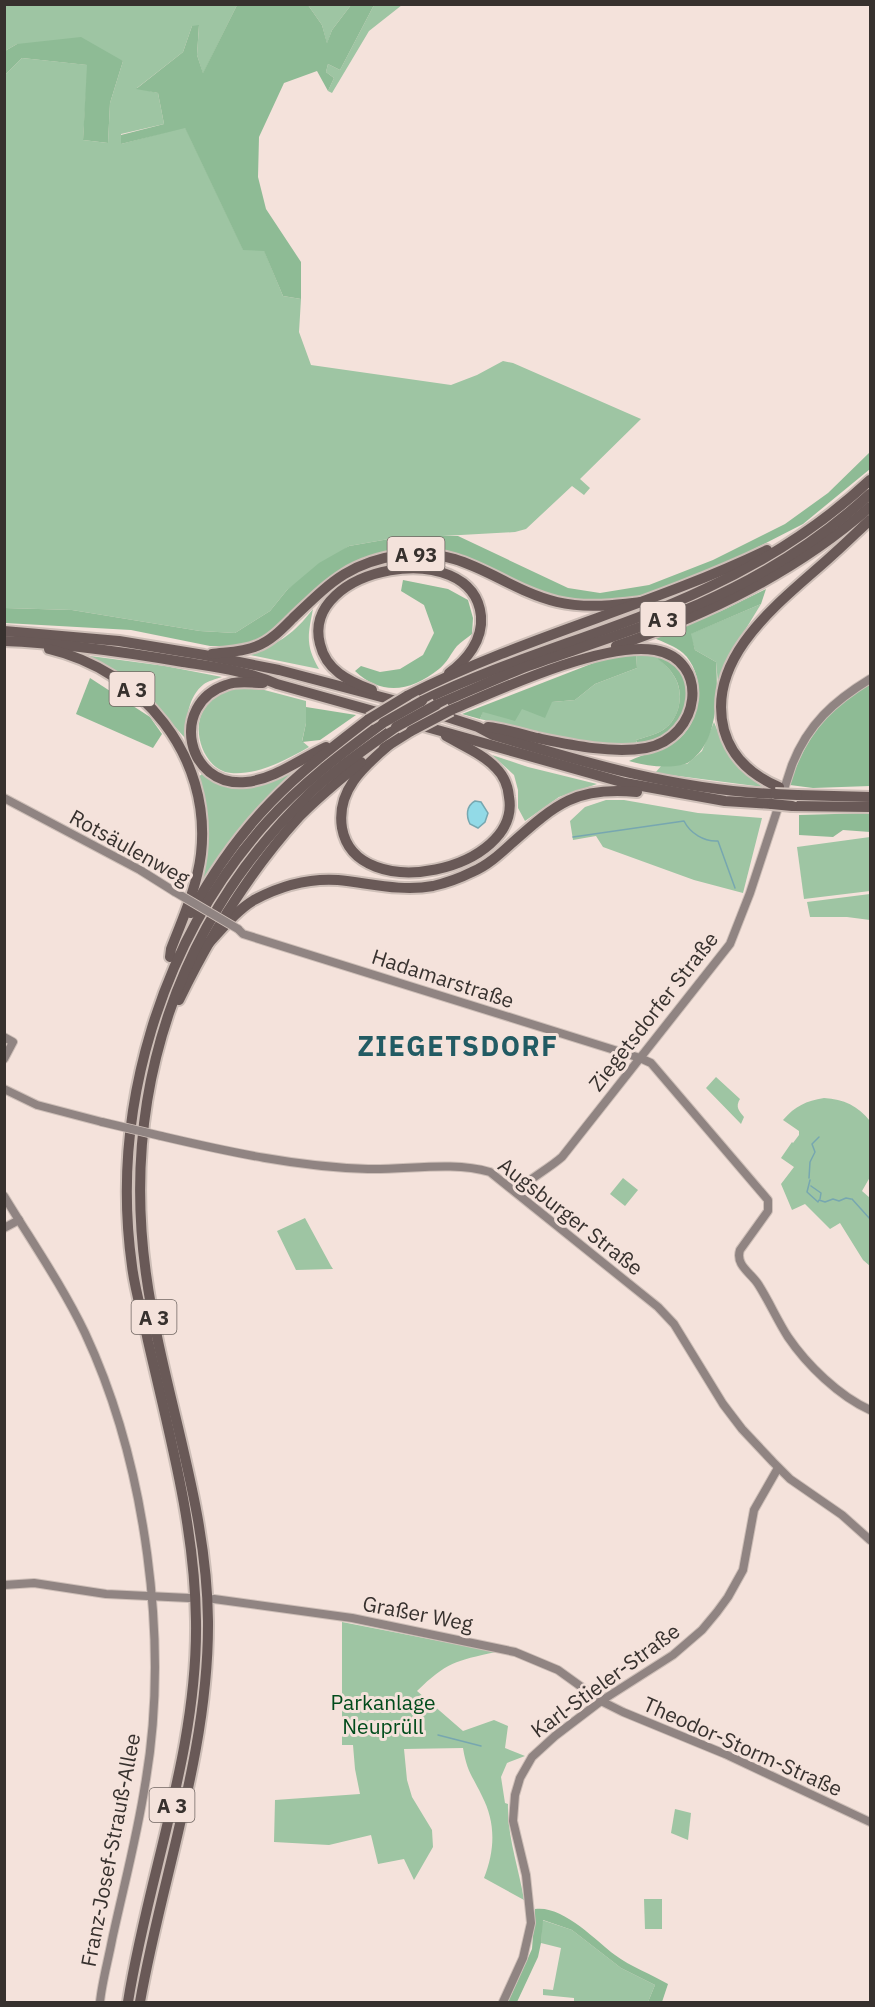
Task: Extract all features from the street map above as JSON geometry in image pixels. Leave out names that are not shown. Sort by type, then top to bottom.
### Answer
[{"type":"highway","name":"A 3","points":[[128,2002],[140,1933],[186,1739],[194,1678],[196,1623],[193,1567],[186,1516],[132,1268],[128,1216],[127,1171],[131,1126],[143,1061],[153,1024],[175,965],[202,912],[234,863],[266,823],[322,769],[383,723],[422,701],[495,668],[700,592],[752,566],[798,538],[870,480]]},
{"type":"highway","name":"A 3","points":[[140,2002],[152,1937],[195,1755],[205,1692],[208,1644],[205,1564],[198,1513],[167,1379],[146,1274],[141,1218],[146,1112],[161,1038],[180,979],[194,948],[223,897],[258,849],[309,793],[396,727],[436,705],[526,667],[651,623],[720,594],[797,551],[836,524],[870,494]]},
{"type":"highway","name":"A 3","points":[[580,660],[690,618],[742,595],[801,560],[833,538],[870,507]]},
{"type":"highway","points":[[794,800],[775,795],[747,768],[730,747],[721,711],[726,679],[743,645],[765,617],[870,520]]},
{"type":"highway","points":[[338,743],[369,719],[430,685],[514,649],[700,581],[798,538]]},
{"type":"highway","name":"A 93","points":[[204,655],[259,646],[281,629],[337,577],[372,561],[403,555],[440,555],[466,561],[533,594],[556,602],[605,607],[648,601]]},
{"type":"highway","points":[[388,698],[335,671],[325,660],[318,639],[321,616],[332,598],[341,590],[380,572],[418,568],[439,572],[458,580],[476,599],[481,616],[479,638],[464,660],[430,685]]},
{"type":"highway","name":"A 93","points":[[4,631],[110,640],[279,670],[378,698],[388,698],[478,727],[493,735],[623,772],[732,791],[775,795],[794,800],[870,807]]},
{"type":"highway","name":"A 93","points":[[4,641],[82,647],[162,658],[262,677],[277,684],[582,772],[667,791],[725,801],[775,795]]},
{"type":"highway","name":"A 3","points":[[17,642],[74,656],[102,668],[124,682],[162,719],[185,759],[194,781],[199,803],[202,825],[201,854],[192,895],[170,957]]},
{"type":"highway","name":"A 93","points":[[478,727],[495,728],[581,746],[648,748],[676,735],[691,711],[692,690],[685,670],[669,654],[646,648],[629,649],[580,660]]},
{"type":"highway","points":[[161,1038],[208,944],[233,902],[264,858],[301,816],[362,761],[411,731],[493,692],[580,660]]},
{"type":"highway","name":"A 93","points":[[277,684],[243,682],[225,685],[214,690],[199,705],[193,717],[191,740],[194,751],[206,770],[233,783],[248,782],[276,773],[338,743]]},
{"type":"highway","points":[[389,745],[363,767],[349,788],[342,804],[341,820],[344,837],[356,855],[375,867],[388,871],[410,872],[448,867],[478,853],[496,838],[508,820],[510,801],[507,786],[496,768],[478,754],[438,731]]},
{"type":"highway","name":"A 3","points":[[153,1024],[151,1014],[170,957],[192,912],[223,861],[270,802],[338,743]]},
{"type":"highway","name":"A 93","points":[[208,944],[252,901],[284,887],[309,881],[327,880],[395,887],[432,886],[462,877],[487,864],[552,809],[581,795],[602,790],[651,793],[667,791]]},
{"type":"highway","name":"A 93","points":[[794,800],[870,796]]},
{"type":"street","name":"Ziegetsdorfer Straße","points":[[516,1192],[562,1157],[730,944],[750,893],[792,765],[807,735],[837,700],[870,679]]},
{"type":"street","name":"Rotsäulenweg","points":[[4,798],[140,870],[238,929]]},
{"type":"street","name":"Hadamarstraße","points":[[238,929],[243,934],[640,1058]]},
{"type":"street","points":[[4,1037],[12,1042],[4,1059]]},
{"type":"street","points":[[640,1058],[651,1063],[768,1200],[768,1211],[740,1250],[738,1256],[741,1264],[757,1283],[789,1338],[831,1385],[870,1410]]},
{"type":"street","name":"Augsburger Straße","points":[[4,1089],[37,1105],[161,1136],[271,1160],[368,1169],[465,1167],[490,1172],[658,1307],[682,1335],[723,1404],[742,1429],[790,1479],[842,1515],[870,1540]]},
{"type":"street","name":"Franz-Josef-Strauß-Allee","points":[[4,1196],[74,1310],[112,1401],[131,1467],[142,1520],[151,1596],[154,1666],[153,1725],[146,1785],[99,2002]]},
{"type":"street","points":[[4,1228],[19,1220]]},
{"type":"street","name":"Karl-Stieler-Straße","points":[[503,2002],[523,1958],[531,1923],[526,1875],[514,1830],[513,1806],[517,1786],[536,1753],[602,1701],[674,1655],[702,1630],[729,1598],[743,1570],[754,1510],[778,1468]]},
{"type":"street","points":[[4,1585],[34,1583],[105,1594],[189,1598]]},
{"type":"street","name":"Graßer Weg","points":[[214,1599],[352,1618],[514,1652],[558,1670],[602,1701]]},
{"type":"street","name":"Theodor-Storm-Straße","points":[[602,1701],[650,1724],[725,1754],[870,1822]]},
{"type":"green space","points":[[5,5],[237,5],[203,74],[197,55],[199,26],[192,26],[183,52],[137,88],[158,93],[164,124],[121,134],[121,144],[185,127],[243,249],[264,250],[283,296],[301,299],[299,332],[311,365],[451,385],[477,375],[503,361],[513,363],[641,419],[580,479],[590,488],[584,495],[572,486],[526,529],[515,532],[389,539],[349,546],[287,590],[270,611],[235,633],[200,631],[72,610],[5,608],[5,75],[22,58],[88,65],[83,140],[108,143],[110,103],[123,61],[17,44],[5,51]]},
{"type":"green space","points":[[237,5],[308,5],[322,25],[327,43],[332,30],[351,5],[374,5],[340,70],[328,64],[326,72],[334,78],[328,91],[317,71],[284,83],[259,137],[258,177],[266,209],[301,262],[301,299],[283,296],[264,251],[243,250],[185,128],[121,144],[121,135],[164,124],[158,93],[136,89],[183,52],[192,26],[199,25],[197,55],[203,73]]},
{"type":"green space","points":[[308,5],[351,5],[332,30],[327,44],[322,25]]},
{"type":"green space","points":[[374,5],[402,5],[369,31],[332,93],[328,91],[334,78],[326,72],[328,64],[340,70]]},
{"type":"green space","points":[[81,37],[123,61],[110,103],[108,143],[83,140],[87,65],[22,58],[5,75],[5,51],[17,44]]},
{"type":"green space","points":[[870,452],[870,469],[803,524],[699,577],[636,598],[583,602],[557,598],[535,591],[457,554],[432,550],[373,556],[264,638],[247,646],[210,646],[131,630],[5,623],[5,608],[72,610],[200,631],[235,633],[270,611],[287,590],[319,563],[349,546],[424,536],[458,536],[568,588],[600,593],[649,585],[713,560],[785,524],[828,493]]},
{"type":"green space","points":[[403,580],[448,589],[468,600],[473,618],[472,634],[457,646],[442,667],[428,676],[408,686],[386,688],[365,679],[355,671],[361,666],[380,672],[400,669],[423,655],[434,633],[424,605],[401,591]]},
{"type":"green space","points":[[766,589],[761,604],[691,634],[695,650],[716,662],[717,686],[713,725],[709,737],[696,756],[689,762],[678,766],[657,766],[629,761],[661,749],[680,738],[693,720],[697,708],[698,684],[690,662],[680,651],[654,638],[721,611]]},
{"type":"green space","points":[[761,604],[725,663],[718,683],[716,662],[695,650],[690,634]]},
{"type":"green space","points":[[313,609],[309,640],[311,653],[319,669],[250,655],[285,637],[299,626]]},
{"type":"green space","points":[[636,652],[660,655],[659,659],[671,671],[677,683],[680,698],[677,713],[669,725],[657,733],[636,740],[637,745],[577,741],[480,719],[483,711],[522,709],[552,702],[575,700],[595,684],[637,668]]},
{"type":"green space","points":[[636,652],[637,668],[595,684],[575,700],[552,702],[545,718],[522,709],[515,721],[483,712],[480,719],[462,714],[609,657]]},
{"type":"green space","points":[[83,655],[165,666],[222,677],[204,684],[194,695],[187,716],[185,738],[141,689],[110,668]]},
{"type":"green space","points":[[660,655],[681,671],[687,686],[686,709],[679,723],[665,735],[637,743],[636,740],[663,730],[677,713],[680,698],[677,683],[671,671],[658,659]]},
{"type":"green space","points":[[90,678],[150,717],[162,734],[153,748],[76,714]]},
{"type":"green space","points":[[870,683],[870,786],[813,788],[790,785],[802,753],[820,726],[842,702]]},
{"type":"green space","points":[[245,685],[306,701],[306,723],[302,741],[309,747],[262,769],[231,773],[222,771],[208,758],[200,739],[200,720],[207,705],[216,697]]},
{"type":"green space","points":[[306,707],[356,715],[320,740],[302,742],[306,723]]},
{"type":"green space","points":[[714,722],[723,744],[737,766],[763,787],[655,773],[662,765],[687,764],[702,751]]},
{"type":"green space","points":[[492,755],[528,767],[597,784],[559,797],[525,821],[518,808],[518,790],[514,775]]},
{"type":"green space","points":[[298,768],[243,826],[201,884],[206,830],[197,778],[202,774],[227,786],[250,786],[261,784]]},
{"type":"green space","points":[[606,800],[624,800],[698,813],[762,818],[743,893],[694,880],[603,847],[596,836],[573,840],[570,821],[585,807]]},
{"type":"green space","points":[[870,813],[870,832],[843,830],[833,837],[799,835],[799,815]]},
{"type":"green space","points":[[870,837],[870,891],[804,899],[797,847]]},
{"type":"green space","points":[[870,894],[870,920],[847,917],[810,917],[807,902]]},
{"type":"green space","points":[[716,1077],[740,1099],[738,1107],[744,1117],[741,1124],[706,1088]]},
{"type":"green space","points":[[824,1098],[850,1104],[870,1121],[870,1177],[862,1191],[870,1198],[870,1266],[863,1260],[840,1223],[830,1229],[805,1204],[792,1210],[781,1184],[794,1167],[781,1158],[799,1135],[799,1131],[783,1120],[801,1105]]},
{"type":"green space","points":[[623,1178],[638,1190],[625,1206],[610,1194]]},
{"type":"green space","points":[[305,1218],[333,1269],[296,1270],[277,1231]]},
{"type":"green space","name":"Parkanlage Neuprüll","points":[[342,1622],[496,1652],[452,1664],[436,1674],[417,1691],[463,1731],[494,1720],[508,1726],[505,1748],[525,1756],[507,1763],[501,1777],[505,1803],[508,1804],[511,1840],[524,1900],[484,1878],[492,1847],[492,1826],[487,1806],[468,1768],[463,1748],[404,1749],[407,1780],[412,1797],[432,1830],[433,1847],[414,1880],[404,1859],[378,1864],[371,1835],[329,1845],[274,1842],[275,1800],[360,1794],[353,1745],[342,1745]]},
{"type":"green space","points":[[675,1809],[691,1813],[688,1840],[671,1833]]},
{"type":"green space","points":[[644,1899],[662,1899],[662,1929],[645,1929]]},
{"type":"green space","points":[[535,1909],[546,1909],[567,1918],[621,1959],[668,1984],[662,2002],[648,2002],[655,1985],[621,1968],[572,1930],[543,1920],[538,1957],[517,2002],[508,2002],[532,1949]]},
{"type":"green space","points":[[542,1920],[572,1930],[621,1968],[655,1985],[648,2002],[574,2002],[574,1998],[543,1995],[543,1989],[553,1990],[561,1948],[541,1943]]},
{"type":"water","points":[[475,801],[481,802],[488,813],[485,822],[478,828],[470,824],[467,815],[468,808]]},
{"type":"waterway","points":[[573,837],[684,821],[698,836],[718,841],[735,888]]},
{"type":"waterway","points":[[809,1178],[810,1162],[815,1152],[812,1144],[819,1137]]},
{"type":"waterway","points":[[810,1180],[807,1192],[818,1202],[819,1200],[825,1202],[833,1199],[839,1201],[846,1198],[851,1199]]},
{"type":"waterway","points":[[811,1186],[821,1193],[820,1199]]},
{"type":"waterway","points":[[852,1199],[870,1219]]},
{"type":"waterway","points":[[438,1735],[481,1746]]},
{"type":"district","name":"ZIEGETSDORF","points":[[458,1045]]}]
